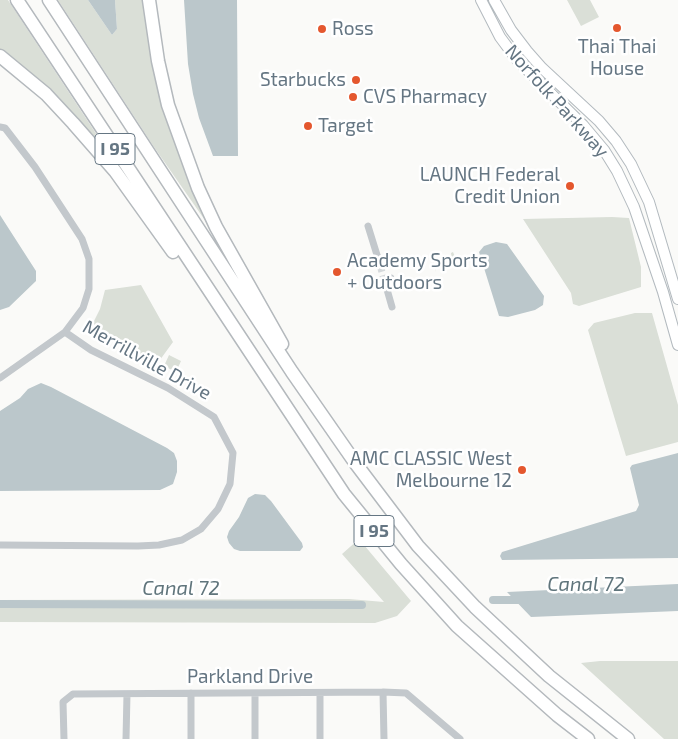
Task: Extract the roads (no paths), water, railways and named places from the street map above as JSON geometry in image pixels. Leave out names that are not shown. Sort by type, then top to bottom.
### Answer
[{"type":"highway","name":"I 95","points":[[17,0],[344,494],[401,564],[458,626],[557,715],[588,739]]},
{"type":"highway","name":"I 95","points":[[49,0],[292,372],[356,464],[418,546],[475,607],[548,676],[628,739]]},
{"type":"highway","points":[[149,0],[158,61],[168,105],[182,148],[216,227],[280,338],[292,372]]},
{"type":"highway","points":[[0,56],[46,94],[73,123],[115,171],[177,258],[205,284]]},
{"type":"street","name":"Norfolk Parkway","points":[[481,0],[500,37],[517,60],[583,125],[604,150],[618,171],[634,207],[663,292],[678,344]]},
{"type":"street","name":"Norfolk Parkway","points":[[494,0],[511,30],[527,52],[599,121],[616,140],[631,164],[649,202],[678,299]]},
{"type":"street","points":[[0,127],[5,128],[35,167],[82,239],[89,259],[89,289],[83,308],[65,332],[0,378]]},
{"type":"street","points":[[368,226],[377,256]]},
{"type":"street","points":[[388,281],[392,307]]},
{"type":"street","name":"Merrillville Drive","points":[[0,545],[138,546],[159,545],[182,540],[201,529],[218,509],[230,484],[233,453],[214,417],[168,388],[91,350],[65,332]]},
{"type":"street","points":[[383,692],[384,739]]},
{"type":"street","name":"Parkland Drive","points":[[64,739],[64,702],[74,694],[383,692],[406,693],[460,739]]},
{"type":"street","points":[[191,693],[191,739]]},
{"type":"street","points":[[255,693],[255,739]]},
{"type":"street","points":[[320,693],[320,739]]},
{"type":"street","points":[[126,739],[127,694]]},
{"type":"waterway","name":"Canal 72","points":[[493,600],[524,600]]},
{"type":"waterway","name":"Canal 72","points":[[0,604],[362,605]]},
{"type":"tunnel","points":[[377,255],[386,286]]},
{"type":"place","name":"Thai Thai House","points":[[617,28]]},
{"type":"place","name":"Ross","points":[[322,29]]},
{"type":"place","name":"Starbucks","points":[[356,80]]},
{"type":"place","name":"CVS Pharmacy","points":[[353,97]]},
{"type":"place","name":"Target","points":[[308,126]]},
{"type":"place","name":"LAUNCH Federal Credit Union","points":[[570,186]]},
{"type":"place","name":"Academy Sports + Outdoors","points":[[337,272]]},
{"type":"place","name":"AMC CLASSIC West Melbourne 12","points":[[522,470]]}]
